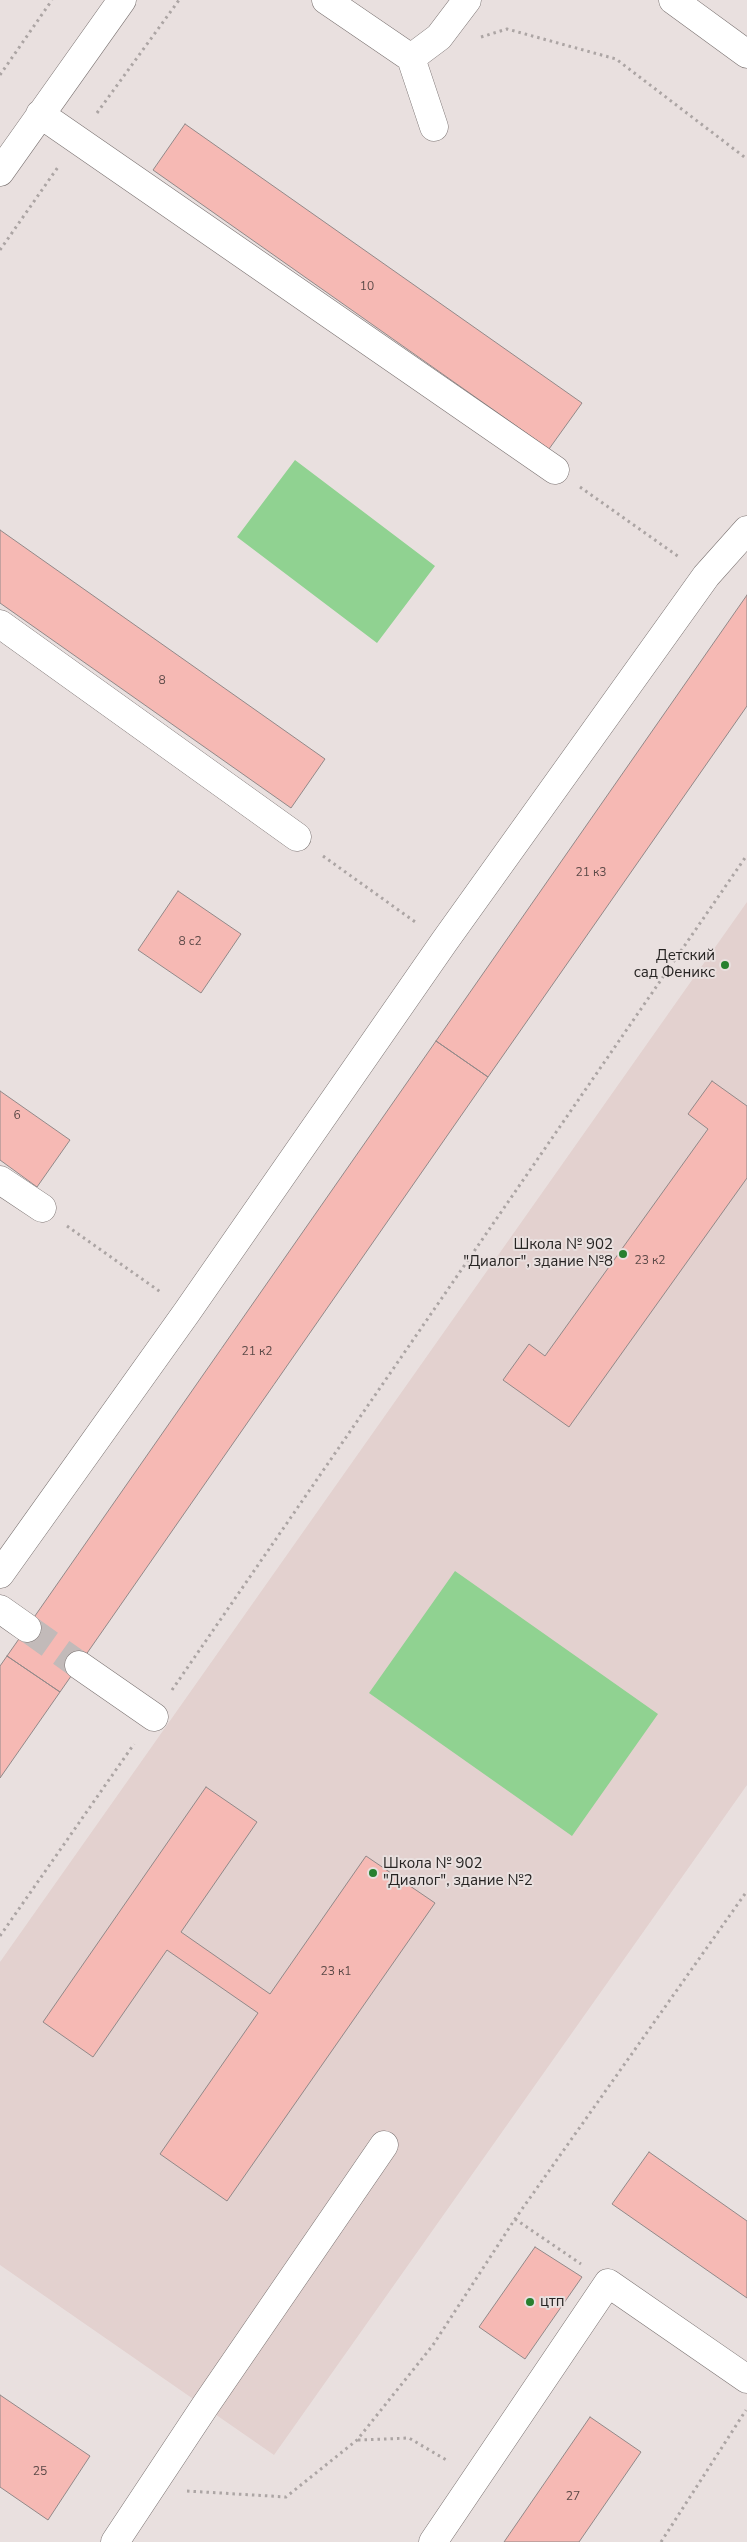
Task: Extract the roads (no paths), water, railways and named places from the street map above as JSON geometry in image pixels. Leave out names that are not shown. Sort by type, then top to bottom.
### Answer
[{"type":"street","points":[[0,172],[122,0]]},
{"type":"street","points":[[326,0],[411,58],[434,128]]},
{"type":"street","points":[[411,58],[439,37],[467,0]]},
{"type":"street","points":[[673,0],[747,54]]},
{"type":"street","points":[[40,114],[555,470]]},
{"type":"street","points":[[0,1574],[187,1312],[444,942],[706,576],[747,530]]},
{"type":"street","points":[[0,624],[296,837]]},
{"type":"street","points":[[0,1180],[42,1208]]},
{"type":"street","points":[[0,1610],[26,1628]]},
{"type":"street","points":[[79,1664],[154,1717]]},
{"type":"street","points":[[114,2542],[384,2145]]},
{"type":"street","points":[[433,2542],[608,2283],[747,2378]]},
{"type":"tunnel","points":[[27,1628],[79,1665]]},
{"type":"place","name":"Детский сад Феникс","points":[[725,965]]},
{"type":"place","name":"Школа № 902 \"Диалог\", здание №8","points":[[623,1254]]},
{"type":"place","name":"Школа № 902 \"Диалог\", здание №2","points":[[373,1873]]},
{"type":"place","name":"цтп","points":[[530,2302]]}]
